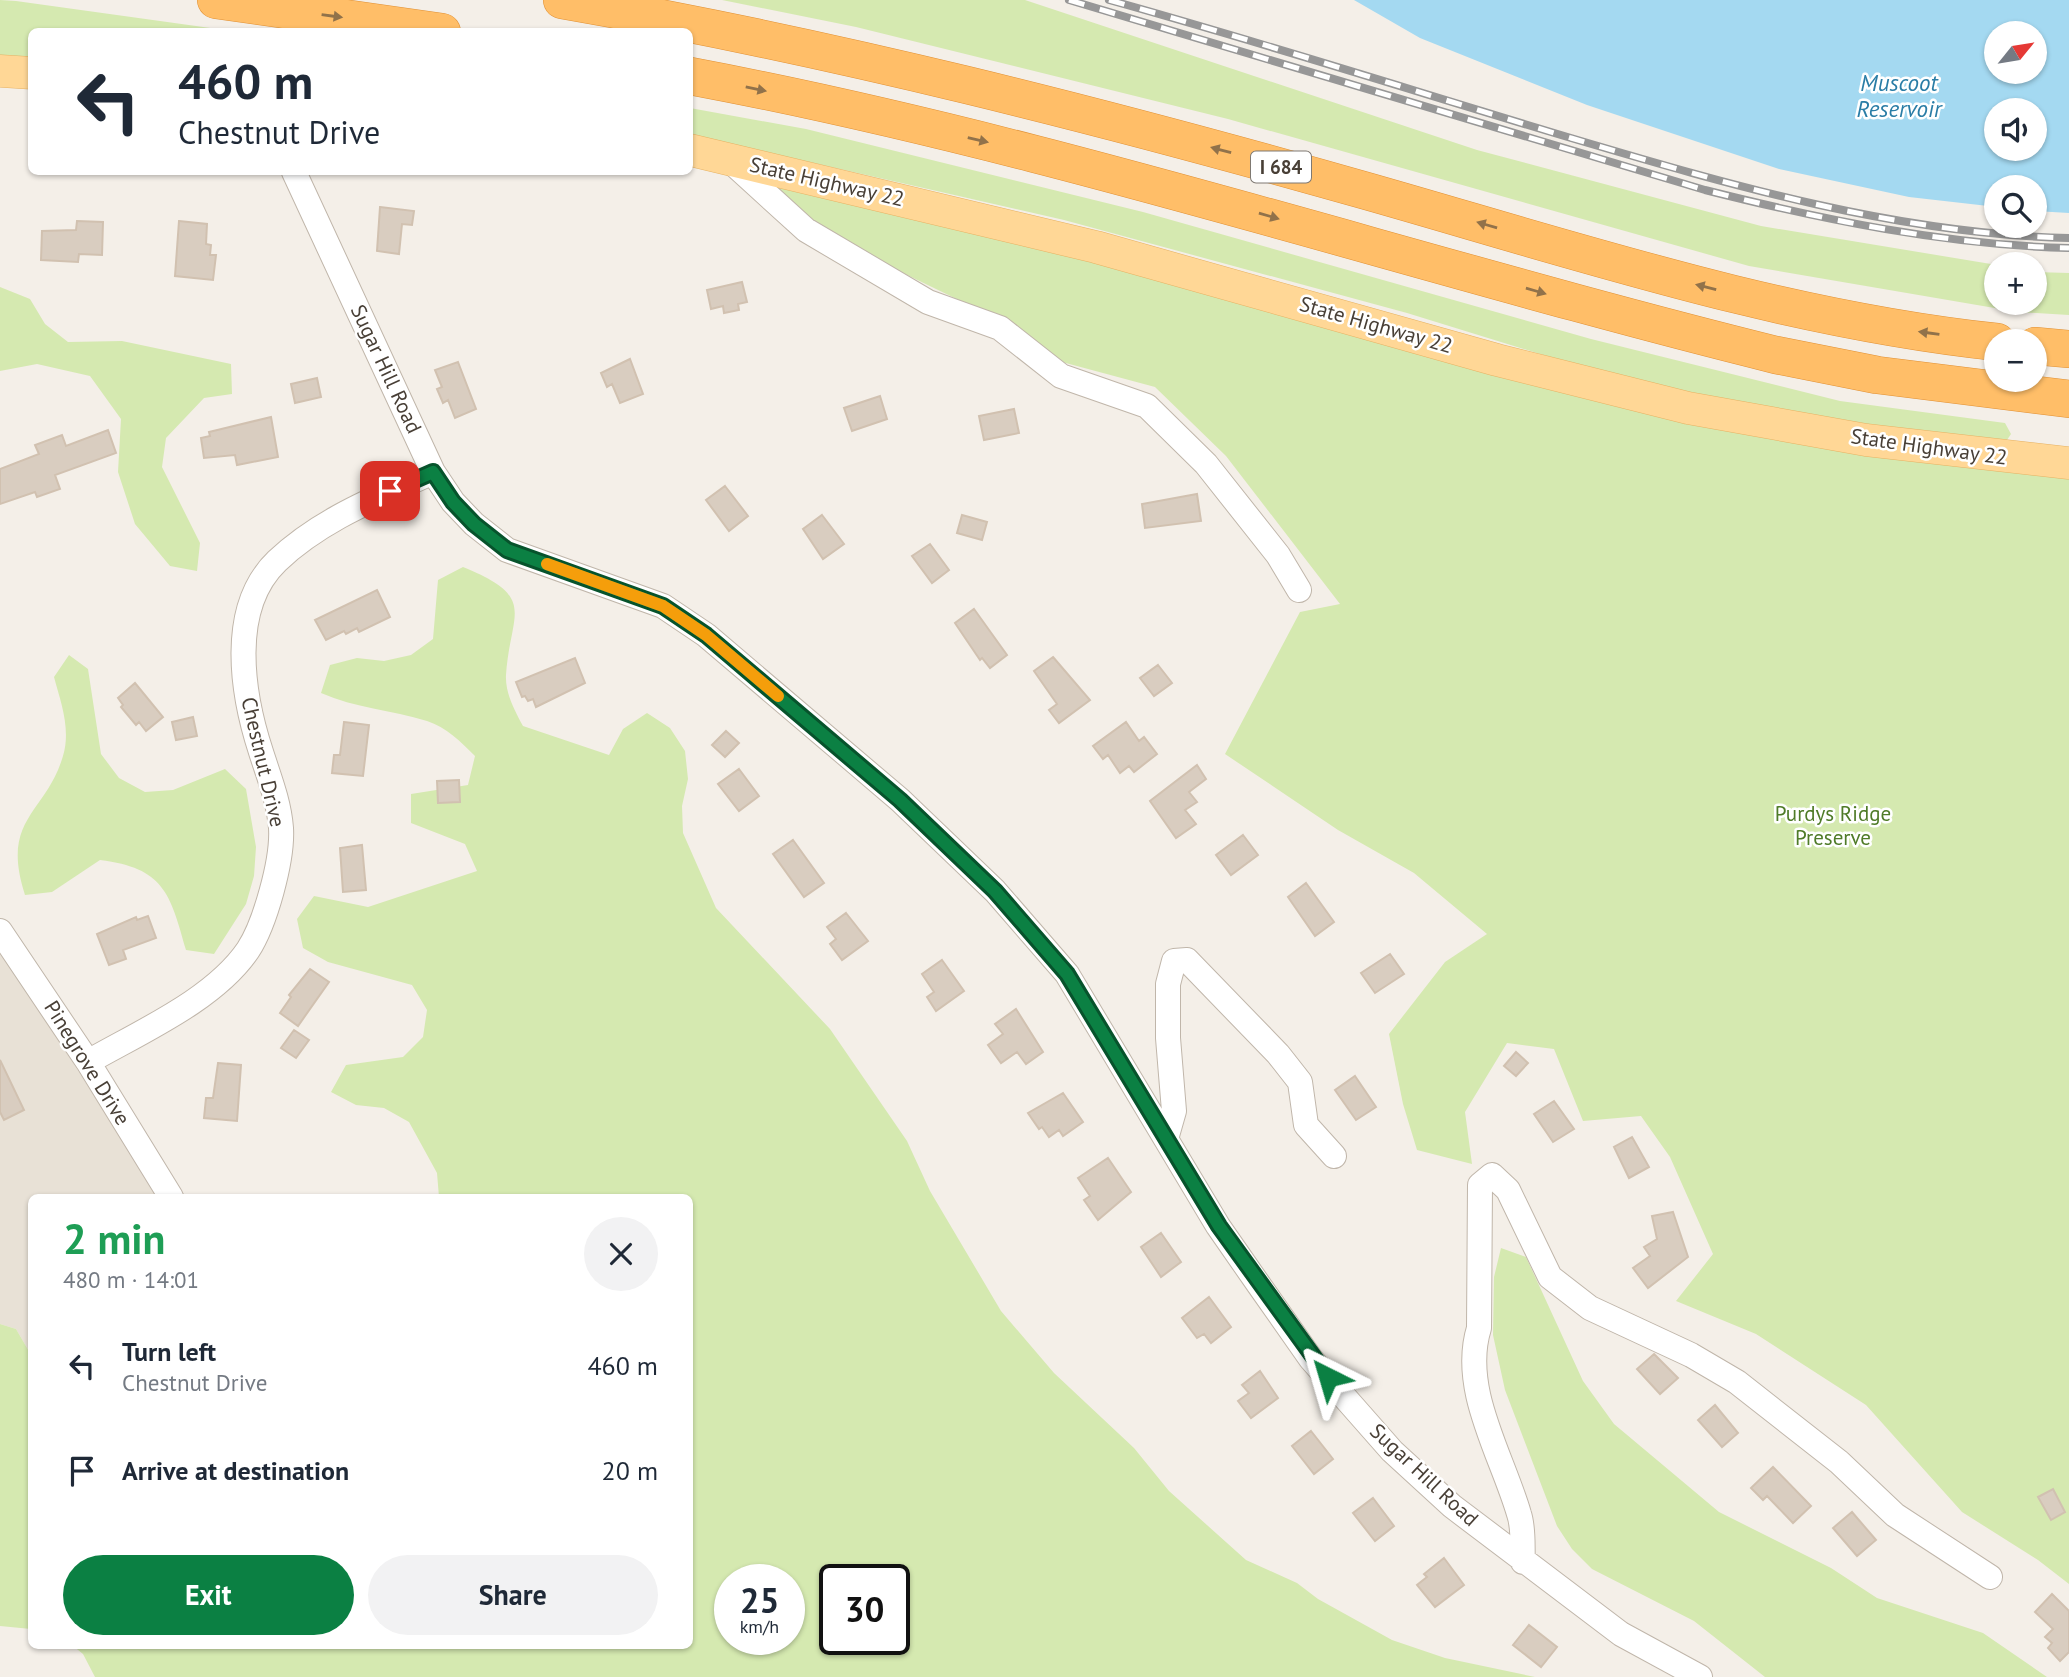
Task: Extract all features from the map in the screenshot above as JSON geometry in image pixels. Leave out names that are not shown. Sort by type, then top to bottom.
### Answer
[{"type":"highway","points":[[216,0],[414,28]]},
{"type":"highway","name":"I 684","points":[[562,0],[759,38],[1132,126],[1786,307],[1885,326],[1984,340]]},
{"type":"highway","name":"I 684","points":[[693,77],[865,114],[1117,175],[1776,355],[1889,377],[2069,400]]},
{"type":"highway","points":[[2047,347],[2069,349]]},
{"type":"main road","points":[[0,71],[28,73]]},
{"type":"main road","name":"State Highway 22","points":[[693,151],[1096,247],[1497,360],[1688,408],[1866,440],[2069,463]]},
{"type":"street","points":[[727,158],[806,230],[928,302],[1000,328],[1060,376],[1147,406],[1206,464],[1278,555],[1299,590]]},
{"type":"street","name":"Sugar Hill Road","points":[[295,175],[433,472],[453,502],[474,524],[507,550],[663,606],[706,635],[900,800],[1043,942],[1067,974],[1219,1226],[1311,1359],[1392,1451],[1452,1506],[1620,1634],[1700,1677]]},
{"type":"street","name":"Chestnut Drive","points":[[89,1062],[218,985],[247,951],[262,923],[281,829],[272,783],[248,701],[243,650],[251,599],[276,562],[317,530],[347,511],[433,472]]},
{"type":"street","name":"Pinegrove Drive","points":[[0,932],[89,1062],[169,1194]]},
{"type":"street","points":[[1166,1139],[1174,1111],[1168,1038],[1168,984],[1174,961],[1187,960],[1278,1054],[1300,1082],[1306,1125],[1334,1156]]},
{"type":"street","points":[[1523,1562],[1521,1517],[1478,1395],[1472,1350],[1479,1328],[1480,1185],[1492,1175],[1508,1190],[1550,1277],[1590,1308],[1690,1354],[1737,1382],[1839,1462],[1895,1515],[1990,1577]]},
{"type":"shaded area","points":[[0,949],[157,1194],[28,1194],[28,1350],[16,1329],[0,1324]]},
{"type":"green space","points":[[0,0],[210,28],[28,28],[28,57],[0,55]]},
{"type":"green space","points":[[722,0],[1025,0],[1477,150],[1761,226],[1984,263],[1984,306],[1749,266],[1228,119],[856,27]]},
{"type":"green space","points":[[693,109],[806,129],[1143,212],[1591,339],[1840,401],[2005,423],[2011,434],[2003,446],[1761,407],[1608,375],[1407,313],[1064,220],[693,136]]},
{"type":"green space","name":"Purdys Ridge Preserve","points":[[752,173],[1366,329],[2069,475],[2069,1584],[2038,1560],[1962,1512],[1866,1405],[1756,1334],[1676,1301],[1713,1254],[1670,1157],[1641,1116],[1583,1121],[1554,1049],[1507,1043],[1465,1112],[1472,1164],[1417,1150],[1403,1104],[1389,1034],[1445,962],[1487,934],[1414,873],[1338,830],[1225,754],[1300,612],[1340,604],[1226,456],[1155,387],[1062,362],[965,303],[876,260],[811,223]]},
{"type":"green space","points":[[2047,272],[2069,273],[2069,315],[2047,314]]},
{"type":"green space","points":[[0,287],[30,299],[45,324],[68,342],[122,341],[231,364],[232,394],[204,398],[166,438],[162,467],[200,543],[197,571],[170,566],[135,524],[118,472],[121,419],[90,376],[37,364],[0,371]]},
{"type":"green space","points":[[463,567],[487,578],[511,598],[514,621],[506,682],[511,702],[523,726],[609,755],[623,729],[647,713],[670,728],[685,751],[688,779],[682,806],[683,833],[716,908],[830,1029],[907,1141],[930,1191],[1001,1311],[1054,1373],[1134,1448],[1169,1491],[1246,1560],[1297,1583],[1318,1599],[1392,1640],[1445,1658],[1535,1677],[95,1677],[83,1654],[77,1649],[693,1649],[693,1194],[439,1194],[437,1173],[409,1122],[384,1108],[356,1105],[331,1092],[346,1065],[403,1057],[423,1037],[427,1010],[412,985],[328,962],[303,948],[297,919],[314,896],[368,907],[477,871],[465,844],[411,823],[411,794],[468,785],[475,756],[453,736],[434,724],[321,693],[330,665],[357,658],[384,661],[411,655],[433,639],[438,580]]},
{"type":"green space","points":[[69,655],[88,669],[101,754],[119,778],[145,792],[173,790],[225,769],[246,789],[256,847],[254,876],[246,904],[214,954],[186,950],[169,899],[151,877],[138,869],[100,860],[52,892],[25,895],[18,849],[28,818],[46,791],[63,756],[66,726],[54,677]]},
{"type":"green space","points":[[1501,1248],[1526,1257],[1583,1381],[1614,1424],[1719,1512],[1831,1568],[1877,1598],[1983,1633],[2047,1677],[1765,1677],[1694,1621],[1592,1569],[1572,1549],[1557,1526],[1505,1390],[1493,1335],[1494,1277]]},
{"type":"green space","points":[[0,1324],[16,1329],[28,1350],[28,1629],[0,1626]]},
{"type":"water","name":"Muscoot Reservoir","points":[[1354,0],[2069,0],[2069,213],[2047,212],[2047,175],[1984,175],[1984,206],[1909,197],[1779,169],[1587,105],[1420,38]]},
{"type":"building","points":[[380,207],[414,211],[412,225],[402,224],[399,254],[377,251]]},
{"type":"building","points":[[77,221],[103,222],[102,255],[79,254],[78,262],[41,260],[42,231],[76,230]]},
{"type":"building","points":[[179,221],[207,224],[206,244],[211,245],[210,255],[216,255],[213,280],[175,276]]},
{"type":"building","points":[[742,282],[747,302],[738,304],[739,310],[724,313],[723,306],[711,309],[707,290]]},
{"type":"building","points":[[630,359],[643,394],[620,403],[612,384],[607,387],[601,373]]},
{"type":"building","points":[[458,362],[476,409],[455,418],[448,400],[443,403],[437,389],[442,387],[435,370]]},
{"type":"building","points":[[317,378],[321,397],[295,403],[291,384]]},
{"type":"building","points":[[880,396],[887,419],[852,431],[844,408]]},
{"type":"building","points":[[1014,409],[1019,433],[984,440],[979,416]]},
{"type":"building","points":[[271,417],[278,457],[237,465],[235,455],[204,458],[201,438],[210,436],[209,432]]},
{"type":"building","points":[[108,430],[116,453],[55,475],[60,489],[37,497],[35,492],[0,504],[0,469],[39,454],[35,445],[62,435],[66,446]]},
{"type":"building","points":[[725,486],[748,516],[729,531],[706,500]]},
{"type":"building","points":[[1197,494],[1201,521],[1145,528],[1142,504]]},
{"type":"building","points":[[822,515],[844,544],[823,559],[803,529]]},
{"type":"building","points":[[962,515],[987,522],[982,540],[957,533]]},
{"type":"building","points":[[930,544],[949,570],[932,583],[912,556]]},
{"type":"building","points":[[377,590],[390,617],[359,632],[357,628],[346,634],[344,631],[326,640],[315,620]]},
{"type":"building","points":[[974,609],[1007,655],[990,668],[982,658],[980,660],[955,623]]},
{"type":"building","points":[[1053,657],[1090,700],[1059,723],[1049,710],[1057,704],[1034,671]]},
{"type":"building","points":[[575,658],[585,683],[536,707],[533,699],[528,701],[525,696],[522,697],[516,682]]},
{"type":"building","points":[[1158,665],[1172,683],[1154,696],[1140,678]]},
{"type":"building","points":[[135,683],[163,717],[146,731],[139,722],[136,725],[121,707],[123,705],[118,698]]},
{"type":"building","points":[[193,717],[197,736],[176,740],[172,722]]},
{"type":"building","points":[[344,722],[369,725],[363,776],[332,773],[334,755],[340,755]]},
{"type":"building","points":[[1126,722],[1139,741],[1144,737],[1157,754],[1134,772],[1129,766],[1120,773],[1108,755],[1103,759],[1093,746]]},
{"type":"building","points":[[726,731],[739,743],[725,757],[712,745]]},
{"type":"building","points":[[1197,765],[1206,779],[1189,792],[1197,802],[1185,810],[1196,824],[1176,838],[1150,801]]},
{"type":"building","points":[[739,769],[759,796],[739,811],[718,784]]},
{"type":"building","points":[[459,780],[460,802],[438,803],[437,781]]},
{"type":"building","points":[[1243,835],[1258,855],[1231,875],[1216,855]]},
{"type":"building","points":[[793,840],[824,883],[804,897],[773,854]]},
{"type":"building","points":[[362,845],[366,890],[343,892],[340,848]]},
{"type":"building","points":[[1306,883],[1334,922],[1315,936],[1288,897]]},
{"type":"building","points":[[846,913],[868,941],[842,960],[830,944],[836,939],[827,927]]},
{"type":"building","points":[[148,916],[156,938],[123,950],[126,959],[109,965],[97,934],[136,917],[137,920]]},
{"type":"building","points":[[1390,954],[1404,974],[1375,993],[1361,973]]},
{"type":"building","points":[[942,960],[964,991],[936,1011],[927,997],[934,992],[922,974]]},
{"type":"building","points":[[310,969],[329,982],[298,1026],[280,1013],[291,997],[289,995]]},
{"type":"building","points":[[1016,1009],[1043,1052],[1026,1064],[1017,1052],[1001,1063],[988,1045],[1003,1034],[995,1024]]},
{"type":"building","points":[[294,1030],[309,1040],[296,1058],[281,1048]]},
{"type":"building","points":[[1516,1052],[1528,1063],[1516,1076],[1504,1066]]},
{"type":"building","points":[[0,1060],[24,1110],[4,1120],[0,1112]]},
{"type":"building","points":[[218,1063],[241,1065],[237,1121],[204,1118],[206,1098],[213,1098]]},
{"type":"building","points":[[1355,1076],[1376,1107],[1356,1120],[1335,1090]]},
{"type":"building","points":[[1063,1093],[1083,1122],[1063,1136],[1059,1130],[1049,1137],[1042,1127],[1039,1129],[1028,1113]]},
{"type":"building","points":[[1554,1101],[1574,1129],[1553,1142],[1534,1114]]},
{"type":"building","points":[[1632,1137],[1649,1167],[1629,1178],[1614,1147]]},
{"type":"building","points":[[1108,1158],[1131,1192],[1098,1220],[1084,1200],[1090,1196],[1078,1178]]},
{"type":"building","points":[[1673,1212],[1688,1257],[1648,1288],[1633,1268],[1650,1256],[1644,1247],[1657,1239],[1652,1216]]},
{"type":"building","points":[[1161,1233],[1181,1262],[1161,1277],[1141,1247]]},
{"type":"building","points":[[1209,1297],[1231,1327],[1211,1343],[1204,1334],[1197,1338],[1182,1318]]},
{"type":"building","points":[[1654,1354],[1678,1378],[1660,1394],[1637,1369]]},
{"type":"building","points":[[1260,1371],[1278,1398],[1251,1418],[1238,1401],[1249,1393],[1242,1385]]},
{"type":"building","points":[[1715,1405],[1738,1433],[1722,1447],[1698,1420]]},
{"type":"building","points":[[1311,1431],[1333,1459],[1314,1474],[1292,1446]]},
{"type":"building","points":[[1773,1467],[1811,1506],[1793,1523],[1767,1496],[1763,1500],[1751,1488]]},
{"type":"building","points":[[2053,1489],[2065,1512],[2051,1520],[2038,1497]]},
{"type":"building","points":[[1373,1498],[1394,1526],[1375,1541],[1353,1513]]},
{"type":"building","points":[[1852,1512],[1876,1540],[1857,1556],[1833,1528]]},
{"type":"building","points":[[1444,1558],[1464,1585],[1435,1607],[1417,1585],[1427,1577],[1424,1574]]},
{"type":"building","points":[[2052,1594],[2069,1611],[2069,1652],[2060,1661],[2048,1648],[2052,1643],[2045,1637],[2053,1629],[2035,1612]]},
{"type":"building","points":[[1529,1625],[1557,1647],[1541,1667],[1513,1645]]},
{"type":"railway","points":[[1069,0],[1705,190],[1885,229],[1977,242],[2069,248]]},
{"type":"railway","points":[[1109,0],[1755,190],[1879,217],[1942,227],[2005,235],[2069,238]]},
{"type":"slow traffic","points":[[547,564],[663,606],[706,635],[778,696]]},
{"type":"route","points":[[390,491],[433,472],[453,502],[474,524],[507,550],[663,606],[706,635],[900,800],[995,891],[1043,942],[1067,974],[1219,1226],[1311,1359],[1328,1377]]}]
